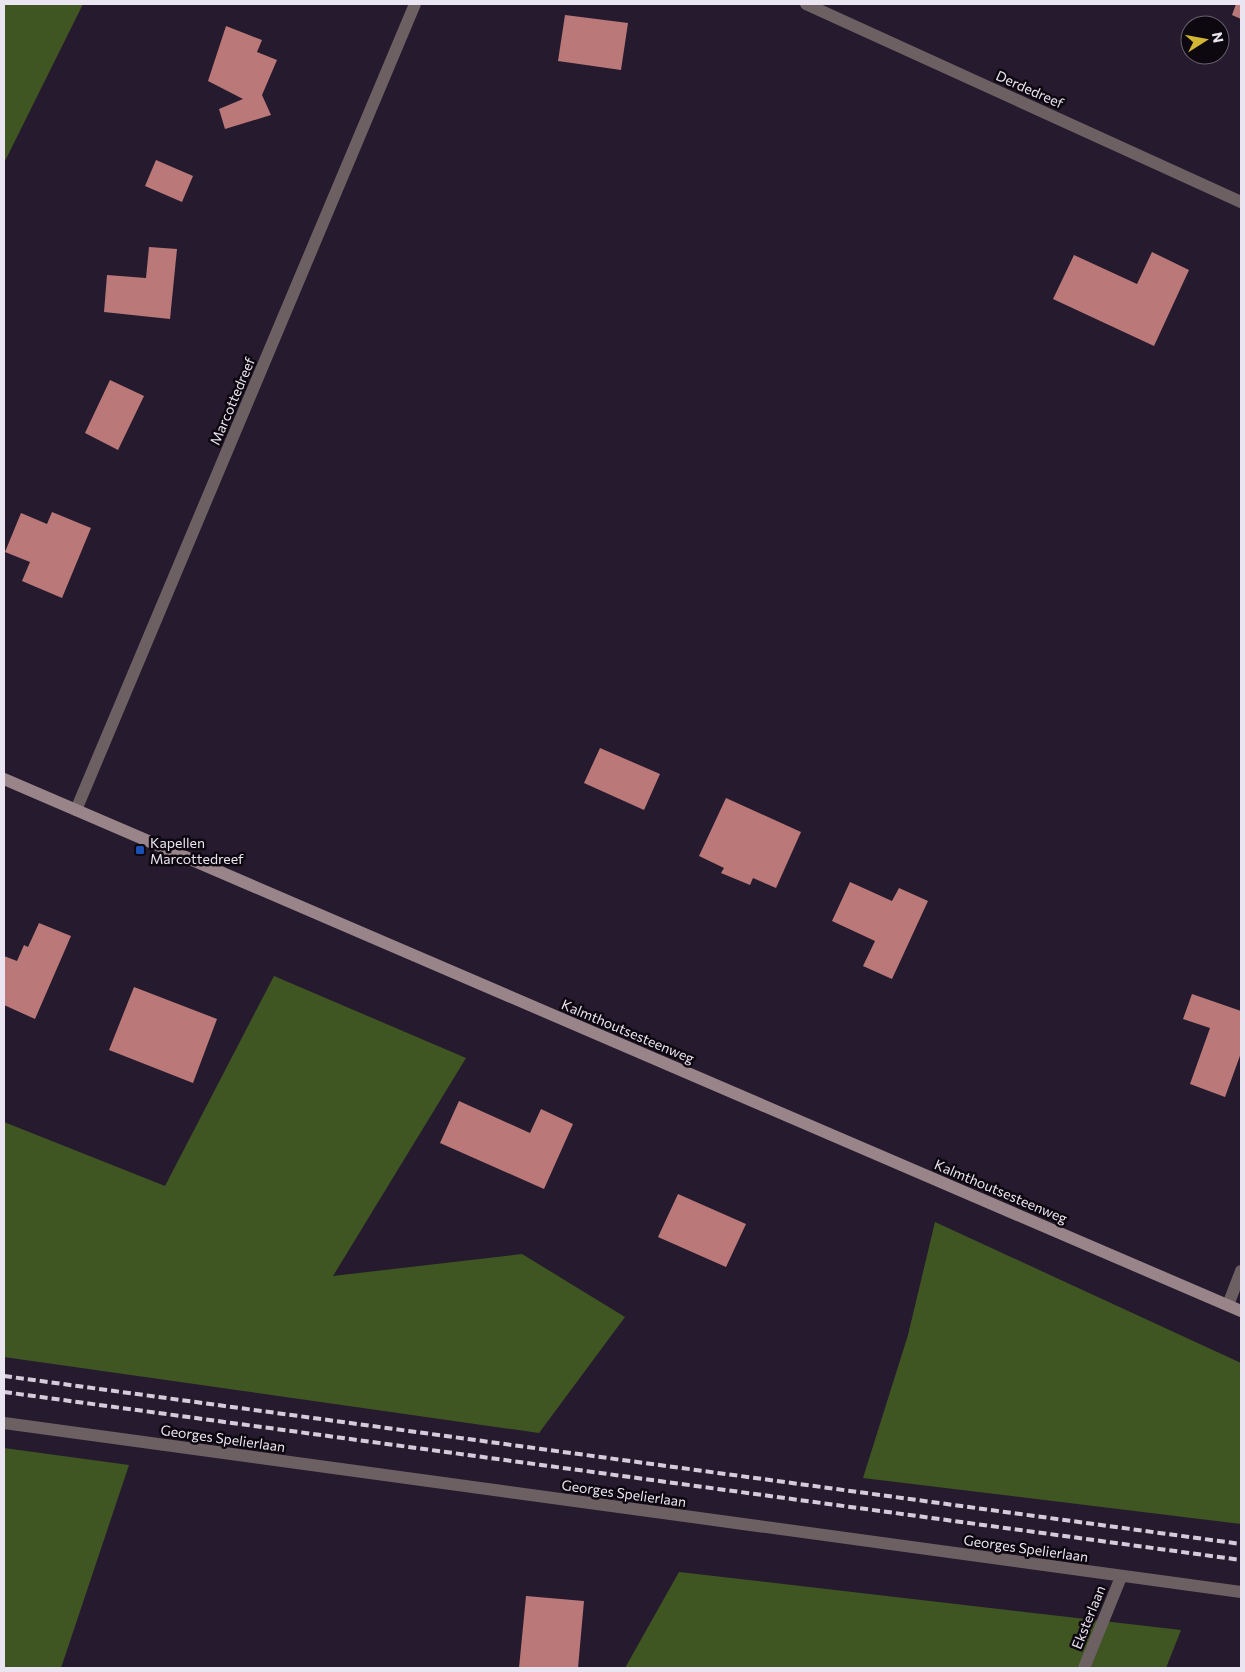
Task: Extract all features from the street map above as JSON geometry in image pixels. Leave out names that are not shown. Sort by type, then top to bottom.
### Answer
[{"type":"main road","name":"Kalmthoutsesteenweg","points":[[4,779],[1241,1311]]},
{"type":"street","name":"Marcottedreef","points":[[76,810],[415,4]]},
{"type":"street","name":"Derdedreef","points":[[806,4],[1241,202]]},
{"type":"street","points":[[1228,1305],[1241,1272]]},
{"type":"street","name":"Georges Spelierlaan","points":[[4,1423],[1241,1592]]},
{"type":"street","name":"Eksterlaan","points":[[1084,1668],[1121,1577]]},
{"type":"green space","points":[[4,4],[83,4],[4,163]]},
{"type":"green space","points":[[274,976],[466,1058],[333,1276],[522,1254],[625,1317],[539,1433],[4,1357],[4,1122],[165,1186]]},
{"type":"green space","points":[[935,1222],[1241,1363],[1241,1524],[863,1478],[908,1335]]},
{"type":"green space","points":[[4,1448],[129,1465],[61,1668],[4,1668]]},
{"type":"green space","points":[[679,1572],[1181,1630],[1166,1668],[625,1668]]},
{"type":"building","points":[[1236,4],[1241,4],[1241,19],[1232,15]]},
{"type":"building","points":[[565,15],[628,23],[621,70],[558,61]]},
{"type":"building","points":[[226,26],[262,40],[257,52],[277,60],[262,95],[271,115],[225,129],[219,109],[243,99],[208,81]]},
{"type":"building","points":[[156,160],[193,176],[182,202],[145,186]]},
{"type":"building","points":[[149,247],[177,249],[170,319],[104,312],[107,275],[146,278]]},
{"type":"building","points":[[1152,252],[1189,270],[1154,346],[1053,299],[1074,255],[1137,284]]},
{"type":"building","points":[[110,380],[144,396],[118,450],[85,433]]},
{"type":"building","points":[[52,512],[91,528],[62,598],[22,581],[30,562],[5,552],[21,513],[47,524]]},
{"type":"building","points":[[600,748],[660,774],[644,810],[584,783]]},
{"type":"building","points":[[726,798],[801,832],[776,888],[753,878],[750,885],[721,873],[724,868],[699,856]]},
{"type":"building","points":[[850,882],[892,901],[899,888],[928,901],[892,979],[863,966],[875,941],[832,921]]},
{"type":"building","points":[[39,923],[71,936],[35,1019],[4,1005],[4,956],[17,961],[24,945],[28,947]]},
{"type":"building","points":[[134,987],[217,1019],[193,1083],[109,1050]]},
{"type":"building","points":[[1192,994],[1241,1011],[1241,1053],[1225,1097],[1190,1084],[1210,1028],[1183,1019]]},
{"type":"building","points":[[459,1101],[530,1133],[541,1109],[573,1124],[544,1189],[440,1143]]},
{"type":"building","points":[[678,1194],[746,1224],[726,1267],[658,1237]]},
{"type":"building","points":[[526,1596],[584,1601],[578,1668],[519,1668]]},
{"type":"railway","points":[[4,1376],[1241,1544]]},
{"type":"railway","points":[[4,1392],[1241,1560]]},
{"type":"place","name":"Kapellen Marcottedreef","points":[[140,850]]}]
